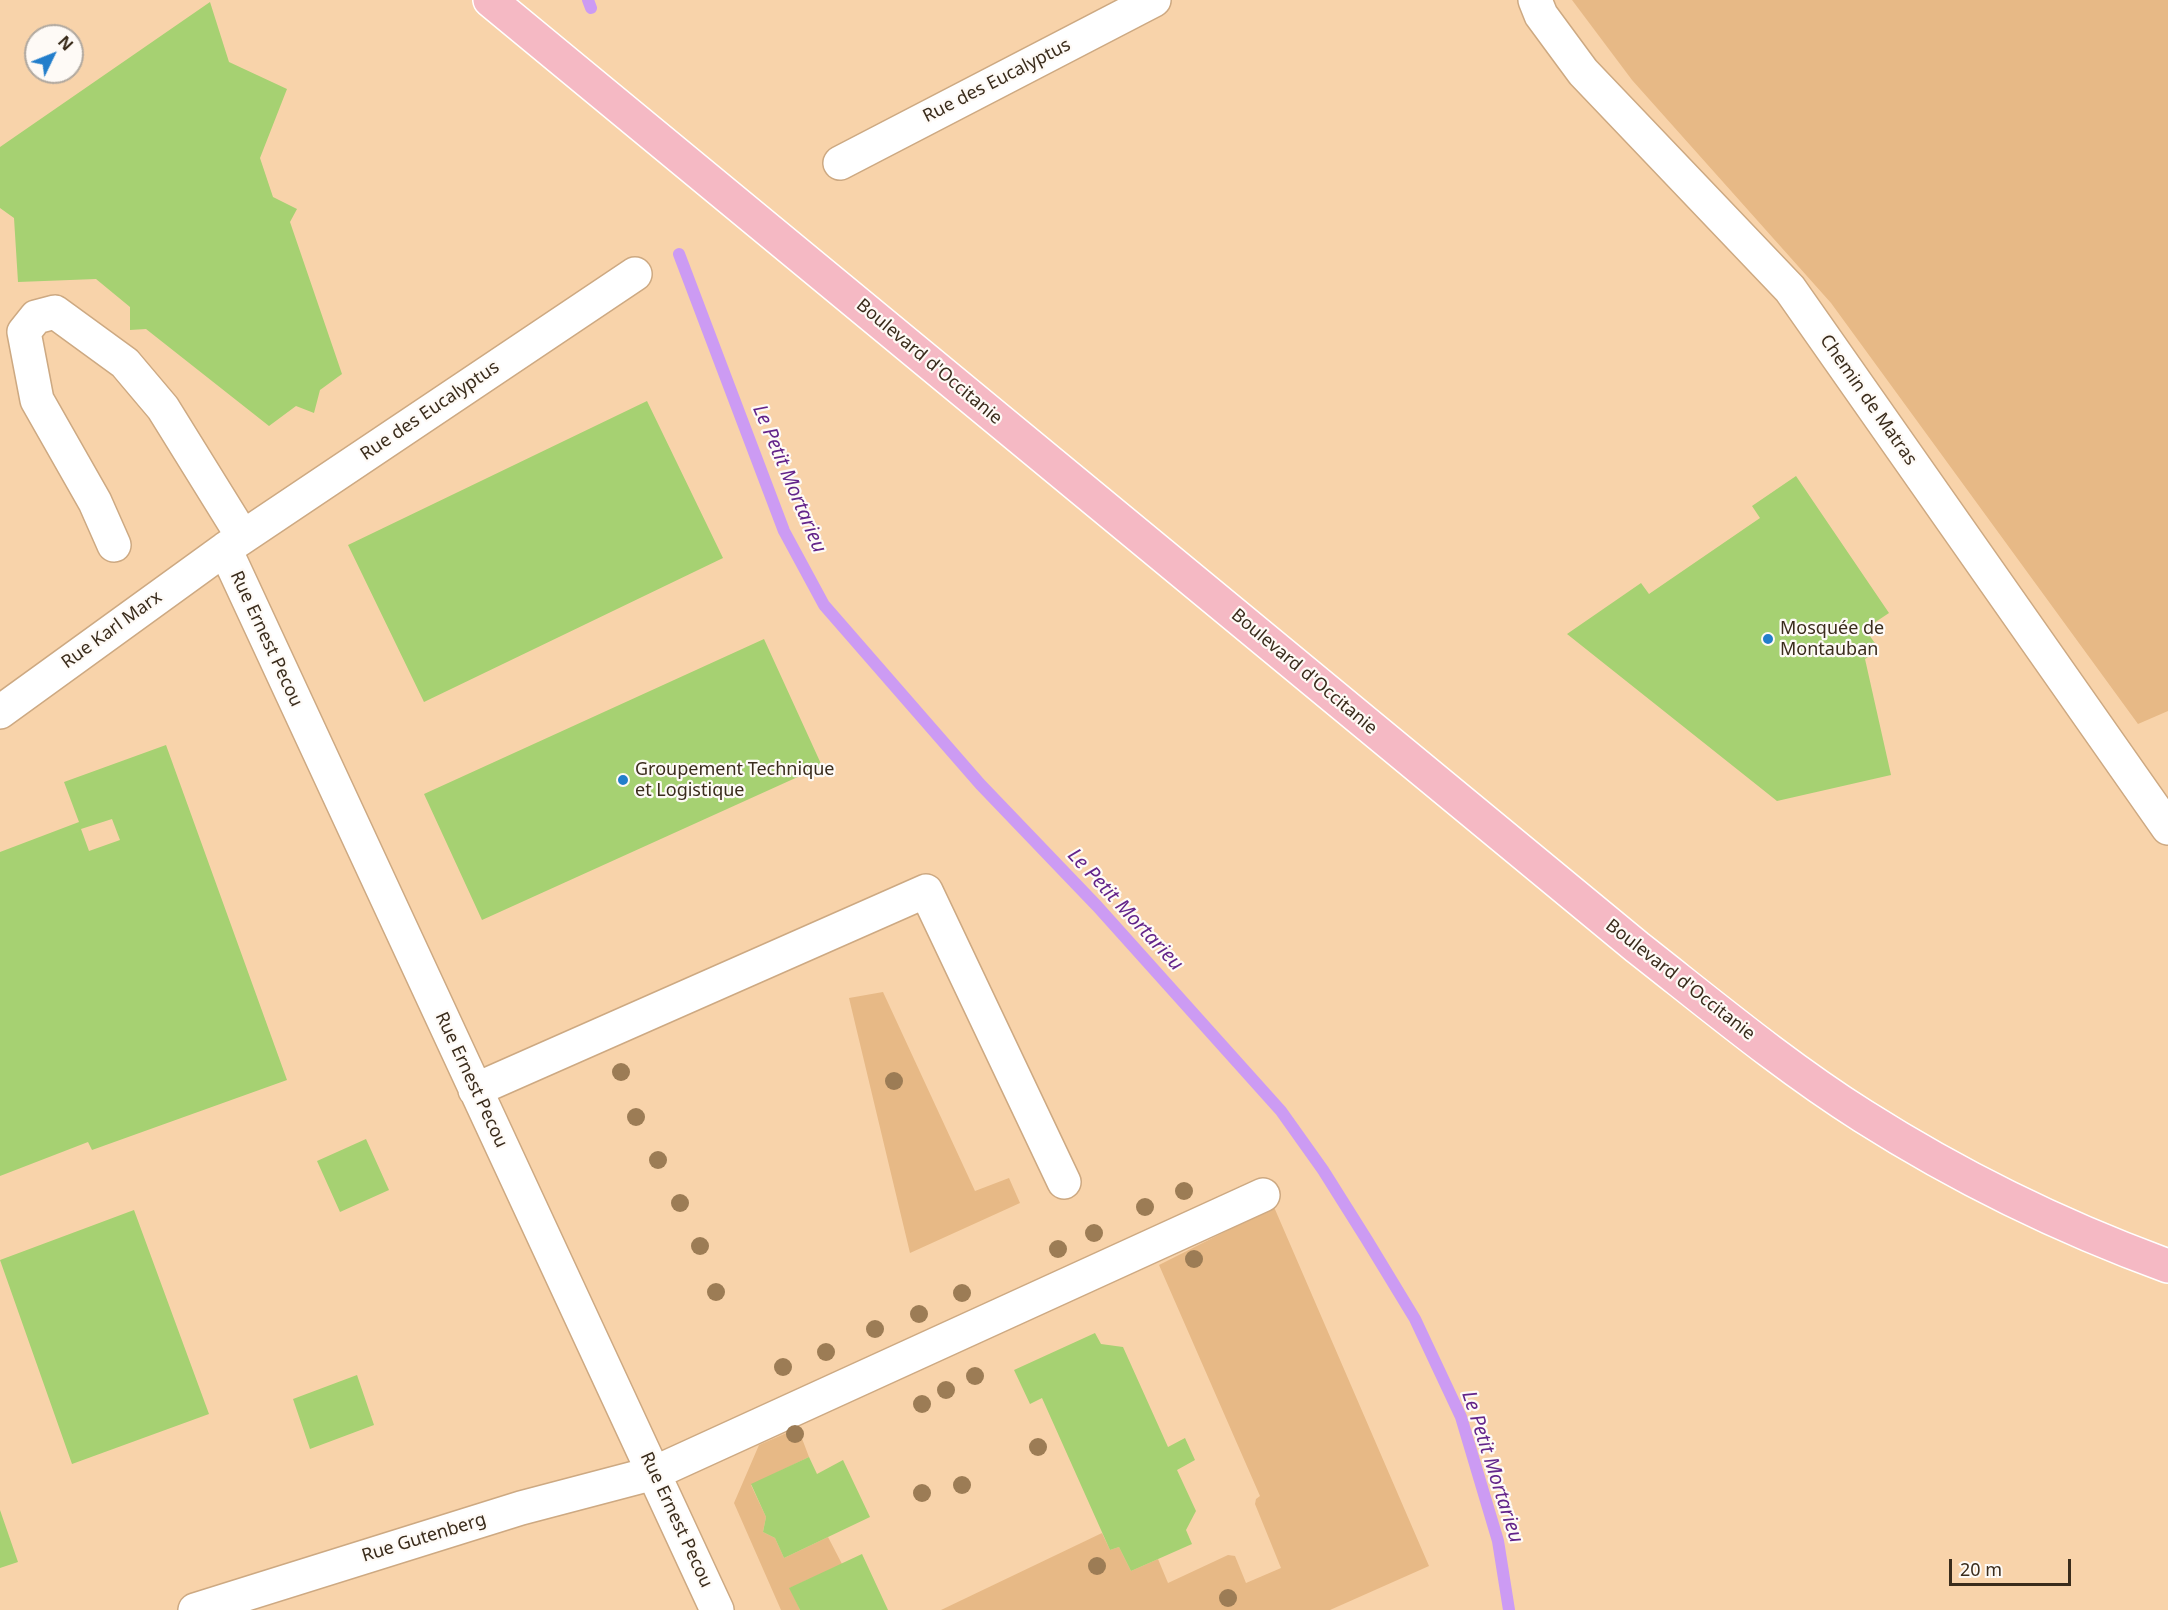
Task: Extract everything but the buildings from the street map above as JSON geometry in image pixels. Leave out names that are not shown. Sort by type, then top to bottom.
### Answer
[{"type":"main road","name":"Boulevard d'Occitanie","points":[[490,0],[1637,947],[1786,1063],[1861,1115],[1940,1163],[2022,1206],[2108,1244],[2168,1266]]},
{"type":"street","name":"Rue des Eucalyptus","points":[[840,163],[1154,0]]},
{"type":"street","name":"Chemin de Matras","points":[[1535,0],[1541,15],[1583,72],[1790,289],[2168,828]]},
{"type":"street","name":"Rue des Eucalyptus","points":[[234,543],[635,274]]},
{"type":"street","name":"Rue Ernest Pecou","points":[[114,545],[95,502],[37,400],[24,332],[36,317],[55,312],[125,363],[163,408],[234,543],[476,1090],[717,1610]]},
{"type":"street","name":"Rue Karl Marx","points":[[0,711],[234,543]]},
{"type":"street","points":[[476,1090],[926,891],[1064,1182]]},
{"type":"street","name":"Rue Gutenberg","points":[[195,1610],[521,1508],[654,1473],[1263,1195]]},
{"type":"shaded area","points":[[1572,0],[2168,0],[2168,711],[2138,724],[1831,303],[1632,80]]},
{"type":"shaded area","points":[[883,992],[975,1191],[1009,1178],[1020,1203],[910,1253],[849,998]]},
{"type":"shaded area","points":[[1274,1207],[1429,1566],[1330,1610],[941,1610],[1102,1533],[1110,1550],[1119,1547],[1131,1571],[1158,1559],[1168,1583],[1228,1555],[1235,1556],[1246,1583],[1281,1568],[1255,1504],[1256,1499],[1260,1496],[1159,1265]]},
{"type":"shaded area","points":[[798,1428],[809,1457],[751,1485],[766,1517],[763,1532],[775,1538],[784,1558],[828,1537],[842,1564],[790,1588],[800,1610],[781,1610],[734,1503],[759,1445]]},
{"type":"waterway","name":"Le Petit Mortarieu","points":[[588,0],[591,8]]},
{"type":"waterway","name":"Le Petit Mortarieu","points":[[679,254],[784,531],[824,605],[980,784],[1097,906],[1281,1111],[1323,1170],[1367,1240],[1415,1319],[1461,1417],[1498,1541],[1509,1610]]},
{"type":"place","name":"Mosquée de Montauban","points":[[1768,639]]},
{"type":"place","name":"Groupement Technique et Logistique","points":[[623,780]]}]
